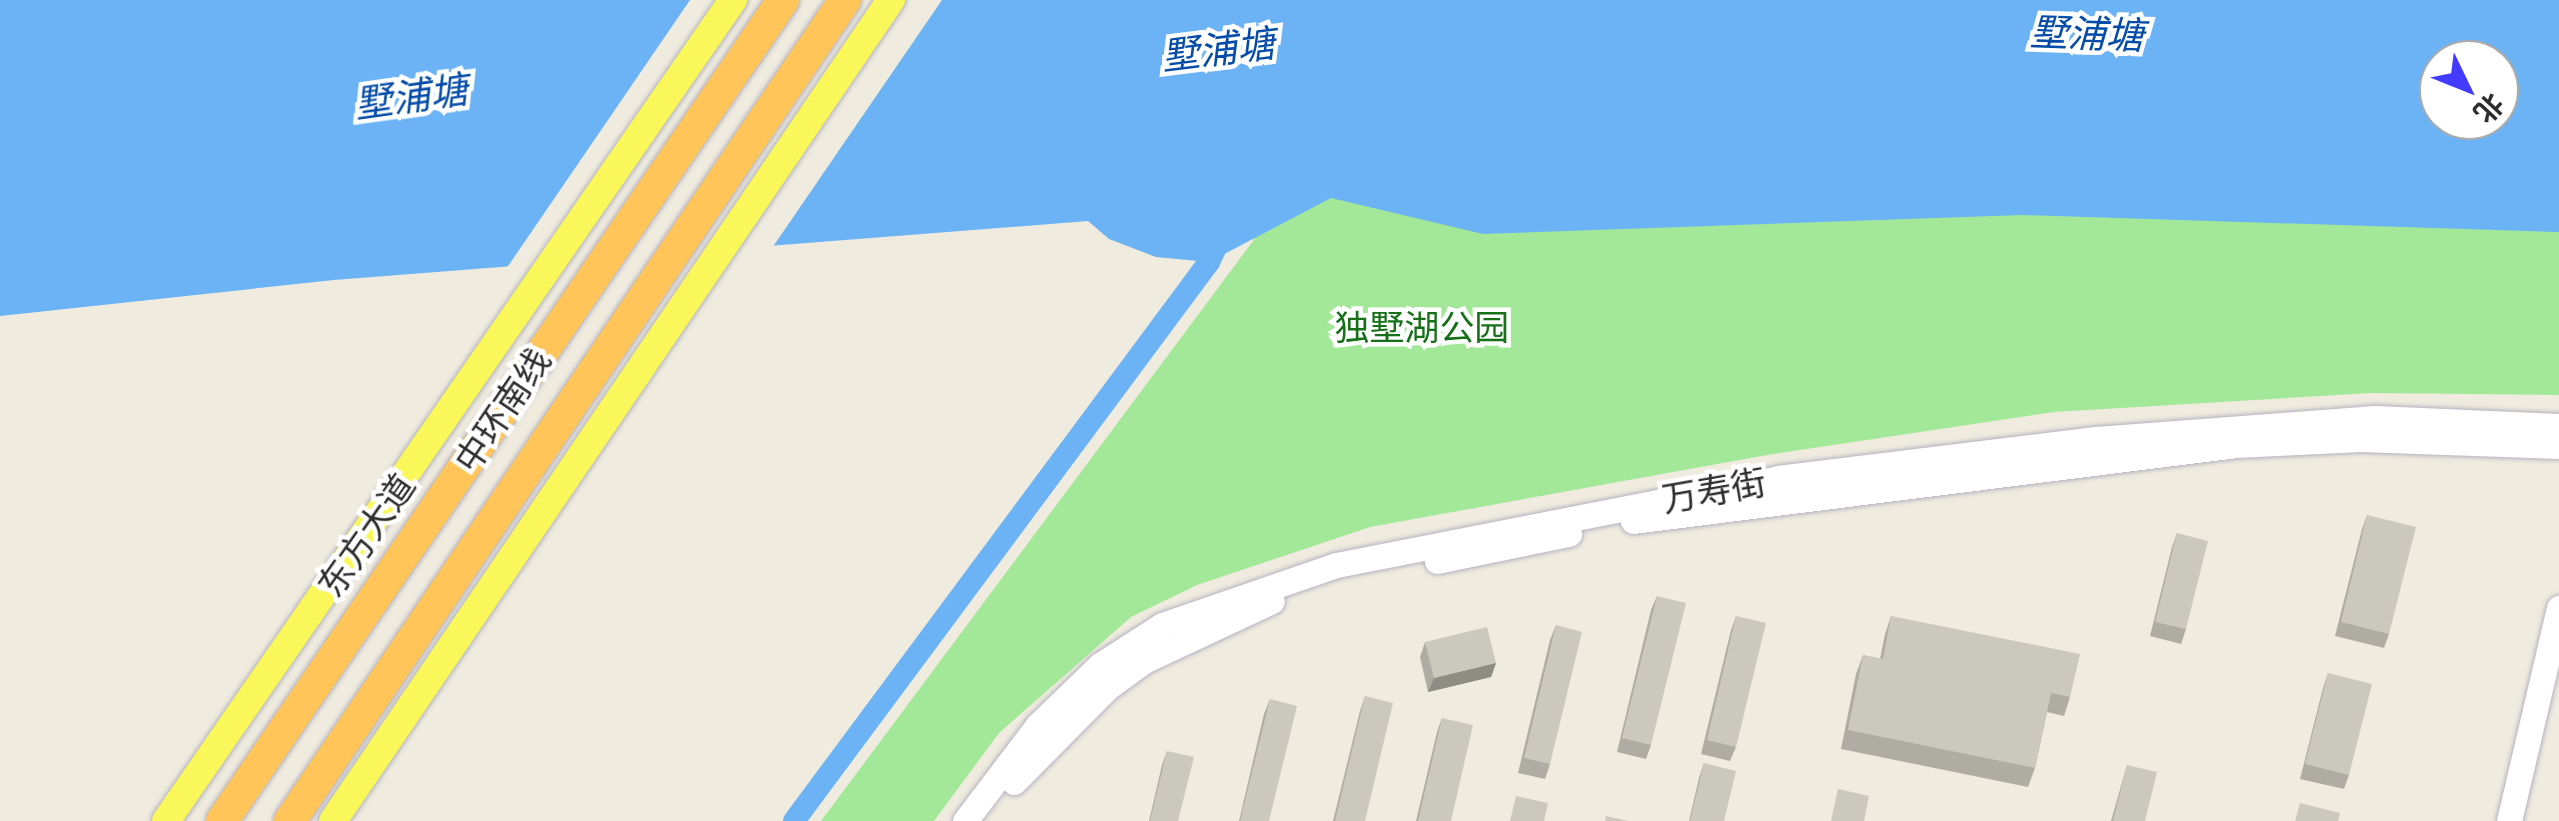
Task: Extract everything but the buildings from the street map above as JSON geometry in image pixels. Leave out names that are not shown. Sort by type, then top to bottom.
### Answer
[{"type":"highway","name":"中环南线","points":[[222,821],[783,0]]},
{"type":"highway","name":"中环南线","points":[[290,821],[845,0]]},
{"type":"main road","name":"东方大道","points":[[166,821],[733,0]]},
{"type":"main road","points":[[333,821],[891,0]]},
{"type":"street","name":"万寿街","points":[[965,821],[1038,726],[1100,665],[1162,625],[1336,565],[1778,478],[2096,439],[2375,418],[2559,426]]},
{"type":"street","name":"万寿街","points":[[983,821],[1050,740],[1144,661],[1261,605],[1346,579],[1622,522],[2236,445],[2360,438],[2559,446]]},
{"type":"street","points":[[2508,821],[2559,608]]},
{"type":"green space","name":"独墅湖公园","points":[[2559,159],[2559,395],[2371,393],[2054,412],[1767,455],[1370,527],[1197,585],[1131,617],[999,733],[934,821],[821,821],[1253,241],[1280,178]]},
{"type":"water","name":"墅浦塘","points":[[0,0],[2559,0],[2559,232],[2022,215],[1483,234],[1331,198],[1209,262],[1156,257],[1109,239],[1088,221],[334,280],[0,316]]},
{"type":"pier","points":[[690,0],[942,0],[770,251],[504,272]]},
{"type":"waterway","points":[[794,821],[1209,262],[1222,235]]}]
